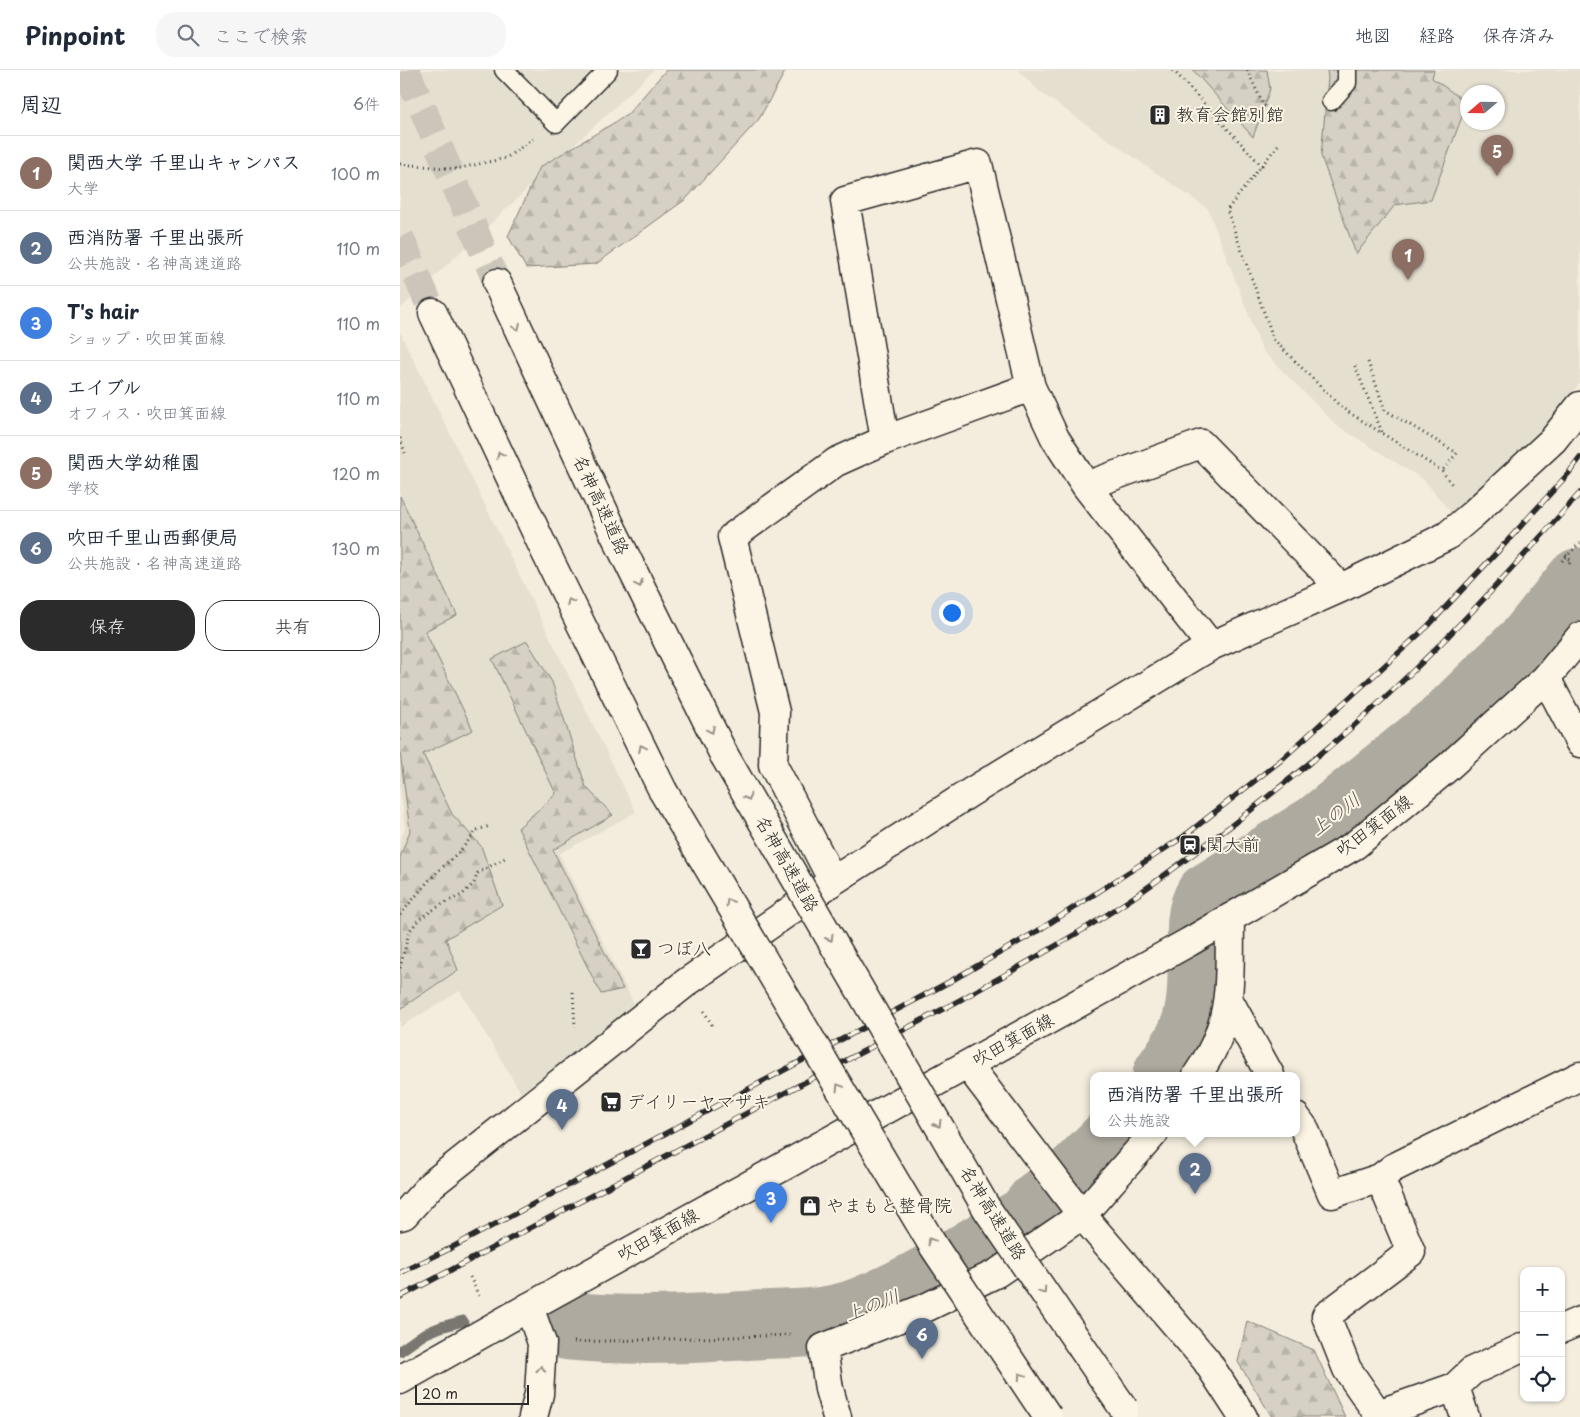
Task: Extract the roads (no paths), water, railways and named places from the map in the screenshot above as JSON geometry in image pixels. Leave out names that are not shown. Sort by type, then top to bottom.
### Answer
[{"type":"main road","points":[[885,440],[845,201],[978,164],[1031,388],[1055,438],[1086,486],[1211,646]]},
{"type":"main road","name":"名神高速道路","points":[[497,283],[613,532],[724,755],[987,1209],[1127,1413]]},
{"type":"main road","points":[[433,313],[551,562],[663,791],[934,1247],[1048,1417]]},
{"type":"main road","points":[[833,881],[773,765],[775,712],[732,537],[836,462],[885,440],[1031,388]]},
{"type":"main road","points":[[400,1216],[404,1215],[431,1185],[687,982],[833,881],[970,792],[1211,646],[1341,588],[1446,536],[1473,514],[1553,440],[1580,406]]},
{"type":"main road","points":[[1086,486],[1202,444],[1341,588]]},
{"type":"main road","name":"吹田箕面線","points":[[400,1380],[1189,942],[1354,845],[1447,768],[1546,678],[1580,637]]},
{"type":"main road","points":[[1546,678],[1580,743]]},
{"type":"main road","points":[[1199,1072],[1212,1051],[1220,1032],[1228,999],[1224,921]]},
{"type":"main road","points":[[1228,999],[1268,1072]]},
{"type":"main road","points":[[968,1064],[1077,1208],[1206,1360],[1243,1417]]},
{"type":"main road","points":[[1300,1122],[1332,1194],[1380,1178],[1393,1168],[1580,1076]]},
{"type":"main road","points":[[838,1417],[829,1389],[823,1348],[925,1308],[997,1273],[1077,1208],[1150,1137]]},
{"type":"main road","points":[[1380,1178],[1411,1252],[1326,1316],[1347,1369],[1378,1414],[1455,1388],[1472,1371],[1520,1349]]},
{"type":"main road","points":[[529,1307],[542,1343],[539,1394],[533,1417]]},
{"type":"main road","points":[[1565,1327],[1580,1320]]},
{"type":"main road","points":[[1455,1388],[1465,1417]]},
{"type":"lane","points":[[504,70],[556,123],[608,70]]},
{"type":"lane","points":[[1331,101],[1347,83],[1347,70]]},
{"type":"waterway","name":"上の川","points":[[1169,1072],[1189,1041],[1198,1015],[1202,986],[1201,934],[1203,915],[1209,897],[1321,827],[1444,728],[1531,643],[1580,582]]},
{"type":"waterway","name":"上の川","points":[[569,1326],[616,1329],[685,1329],[824,1321],[850,1316],[906,1292],[968,1257],[1029,1219],[1041,1204],[1079,1175],[1117,1137]]},
{"type":"waterway","points":[[400,1351],[424,1334],[463,1321]]},
{"type":"tunnel","points":[[406,70],[497,283]]},
{"type":"tunnel","points":[[400,237],[433,313]]},
{"type":"railway","points":[[400,1273],[447,1250],[949,982],[1036,932],[1183,837],[1280,761],[1428,626],[1568,474],[1580,458]]},
{"type":"railway","points":[[400,1297],[960,1000],[1068,939],[1131,899],[1232,825],[1319,756],[1369,712],[1425,660],[1580,493]]},
{"type":"place","name":"教育会館別館","points":[[1160,115]]},
{"type":"place","name":"関西大学幼稚園","points":[[1497,176]]},
{"type":"place","name":"関西大学 千里山キャンパス","points":[[1408,280]]},
{"type":"place","name":"関大前","points":[[1190,845]]},
{"type":"place","name":"つぼ八","points":[[641,949]]},
{"type":"place","name":"デイリーヤマザキ","points":[[611,1102]]},
{"type":"place","name":"エイブル","points":[[562,1130]]},
{"type":"place","name":"西消防署 千里出張所","points":[[1195,1194]]},
{"type":"place","name":"やまもと整骨院","points":[[810,1206]]},
{"type":"place","name":"T's hair","points":[[771,1223]]},
{"type":"place","name":"吹田千里山西郵便局","points":[[922,1359]]}]
